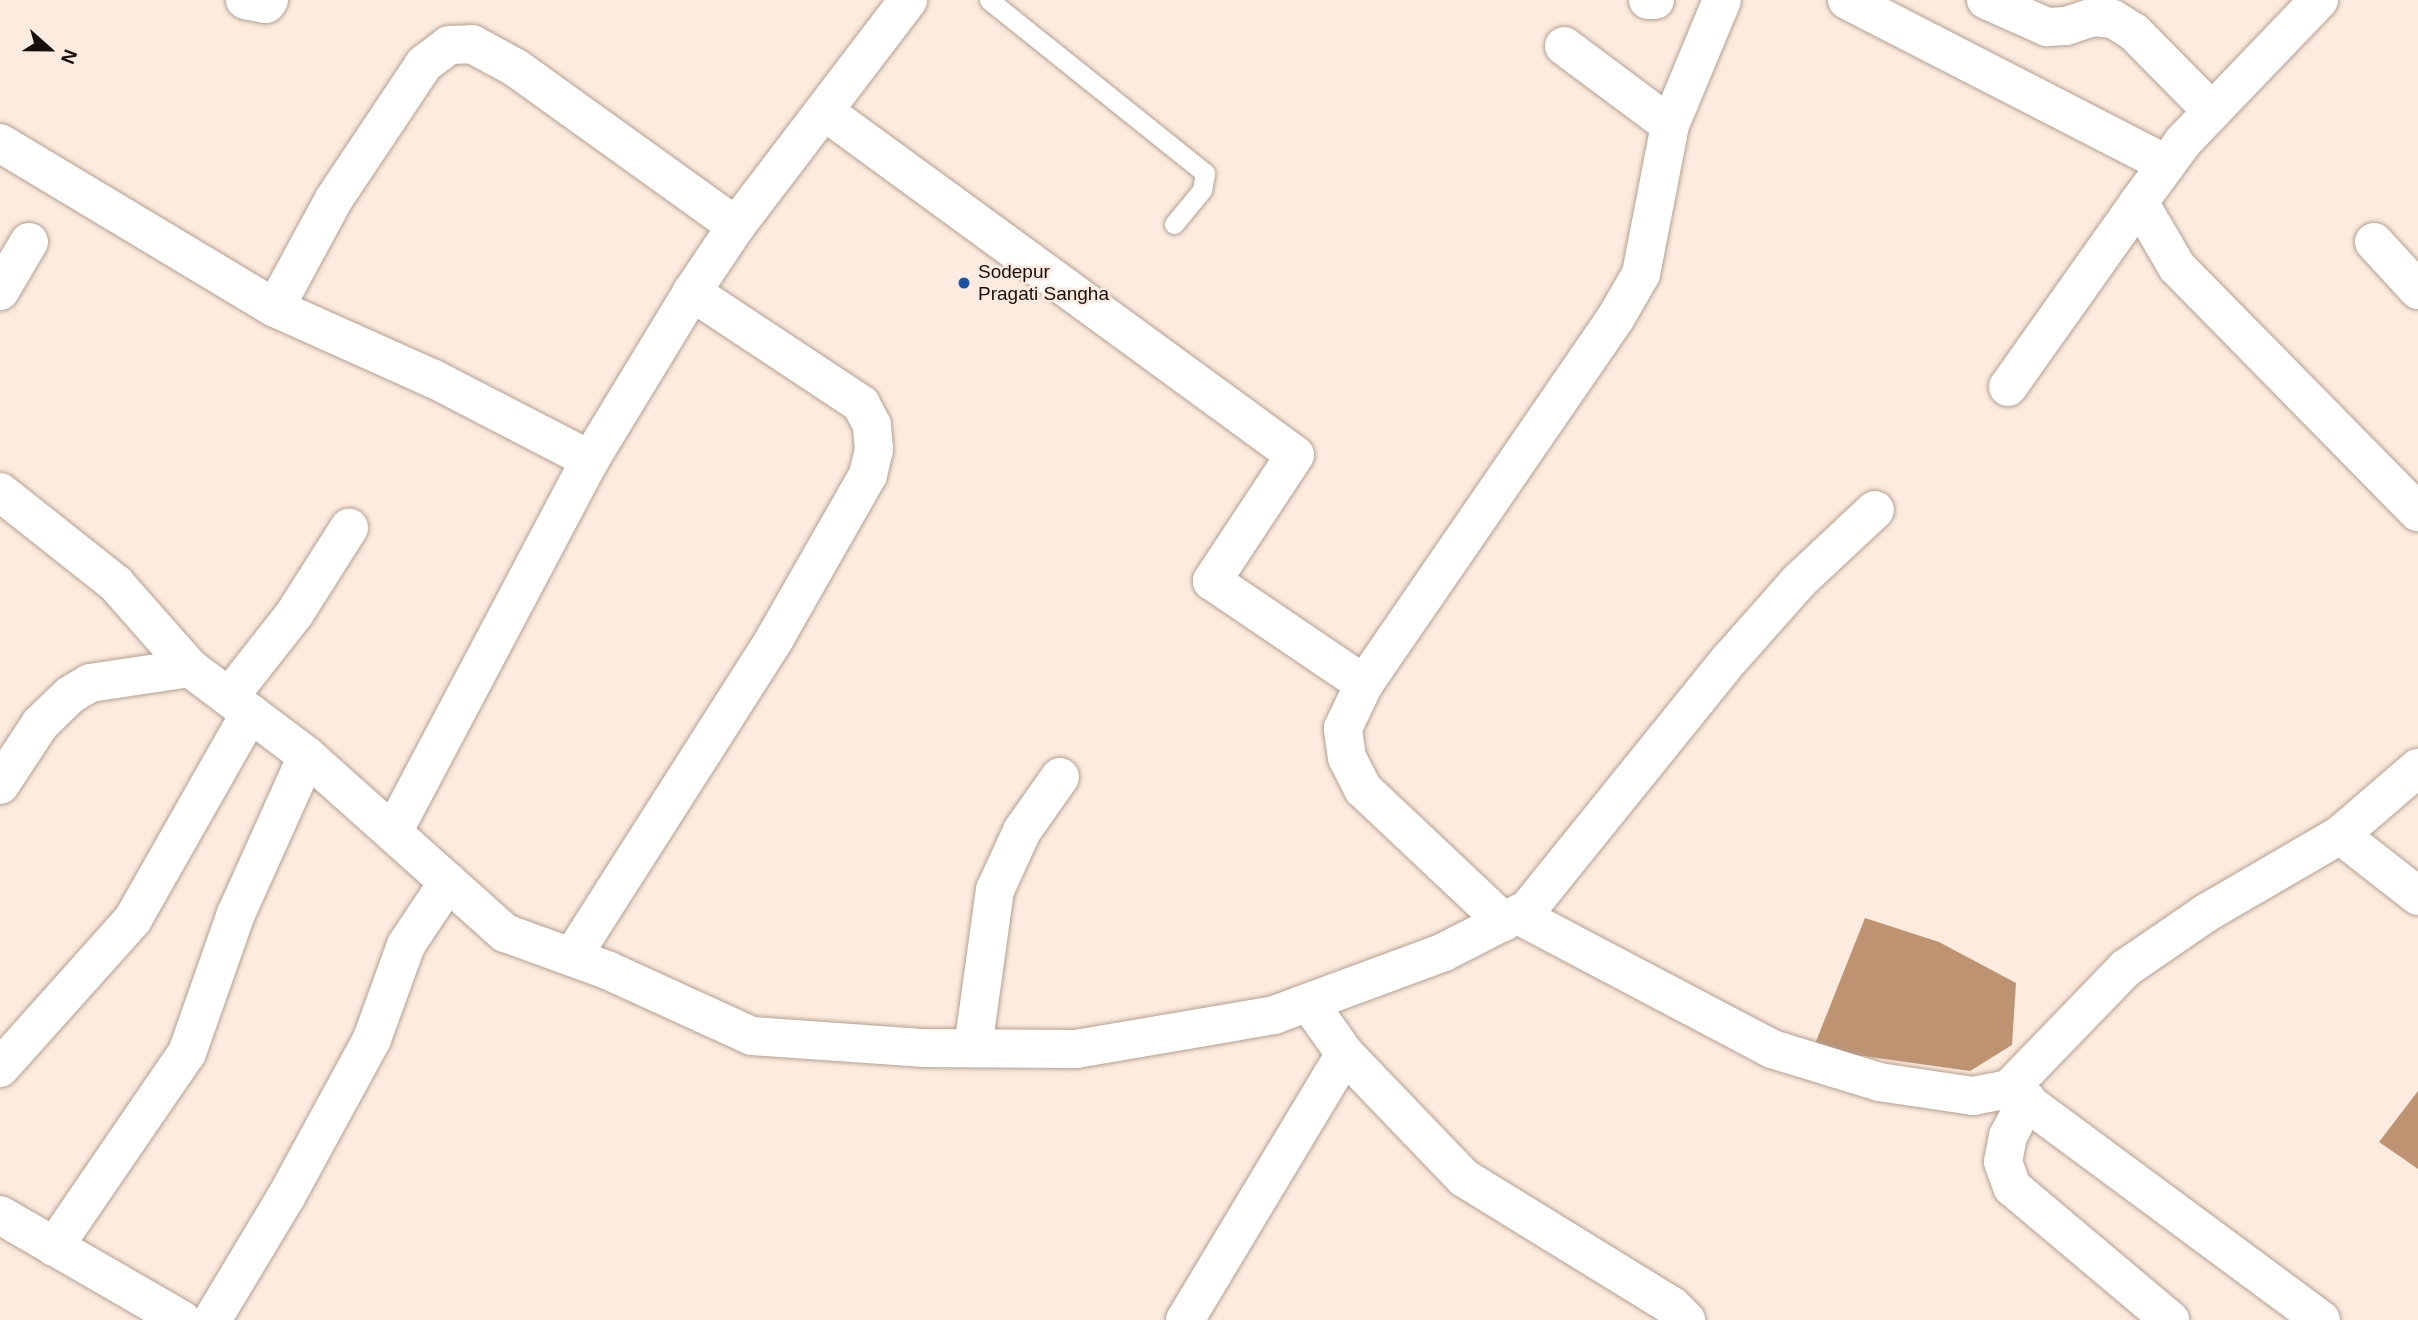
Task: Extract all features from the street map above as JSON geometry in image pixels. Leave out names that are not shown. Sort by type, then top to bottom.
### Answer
[{"type":"street","points":[[245,0],[266,4],[269,0]]},
{"type":"street","points":[[393,832],[590,460],[692,292],[736,226],[908,0]]},
{"type":"street","points":[[1648,0],[1655,0]]},
{"type":"street","points":[[1722,0],[1670,125],[1641,274],[1615,319],[1364,684],[1343,728],[1347,758],[1363,789],[1511,918],[1772,1049],[1878,1082],[1973,1096],[2018,1094],[2320,1320]]},
{"type":"street","points":[[1847,0],[2166,164]]},
{"type":"street","points":[[1986,0],[2047,27],[2094,17],[2113,19],[2134,32],[2212,111]]},
{"type":"street","points":[[2008,387],[2166,164],[2306,5]]},
{"type":"street","points":[[275,308],[334,199],[424,64],[449,45],[472,44],[516,68],[736,226]]},
{"type":"street","points":[[1564,46],[1670,125]]},
{"type":"street","points":[[824,111],[1294,455],[1212,581],[1364,684]]},
{"type":"street","points":[[0,143],[275,308],[435,379],[590,460]]},
{"type":"street","points":[[2138,202],[2177,267],[2418,512]]},
{"type":"street","points":[[0,291],[29,242]]},
{"type":"street","points":[[2374,242],[2418,290]]},
{"type":"street","points":[[572,957],[775,638],[868,475],[874,450],[872,425],[861,404],[692,292]]},
{"type":"street","points":[[0,492],[116,584],[190,668],[307,756],[505,933],[572,957],[752,1036],[973,1048],[1076,1049],[1275,1016],[1444,952],[1528,909],[1730,659],[1799,581],[1875,510]]},
{"type":"street","points":[[0,1068],[133,919],[239,705],[349,528]]},
{"type":"street","points":[[0,785],[40,724],[70,695],[90,683],[190,668]]},
{"type":"street","points":[[54,1247],[187,1053],[236,914],[307,756]]},
{"type":"street","points":[[2170,1320],[2012,1187],[2003,1162],[2018,1094],[2126,968],[2206,913],[2340,835],[2418,768]]},
{"type":"street","points":[[973,1048],[995,890],[1022,831],[1060,777]]},
{"type":"street","points":[[2340,835],[2418,896]]},
{"type":"street","points":[[4,1227],[212,1318],[372,1039],[406,945],[448,882]]},
{"type":"street","points":[[1309,1003],[1345,1054],[1464,1178],[1672,1306],[1686,1320]]},
{"type":"street","points":[[1185,1320],[1345,1054]]},
{"type":"lane","points":[[989,0],[1205,173],[1202,190],[1174,224]]},
{"type":"shaded area","points":[[1865,918],[1939,942],[2016,983],[2012,1045],[1970,1071],[1813,1049]]},
{"type":"shaded area","points":[[2418,1091],[2418,1169],[2379,1142]]},
{"type":"place","name":"Sodepur Pragati Sangha","points":[[964,283]]}]
